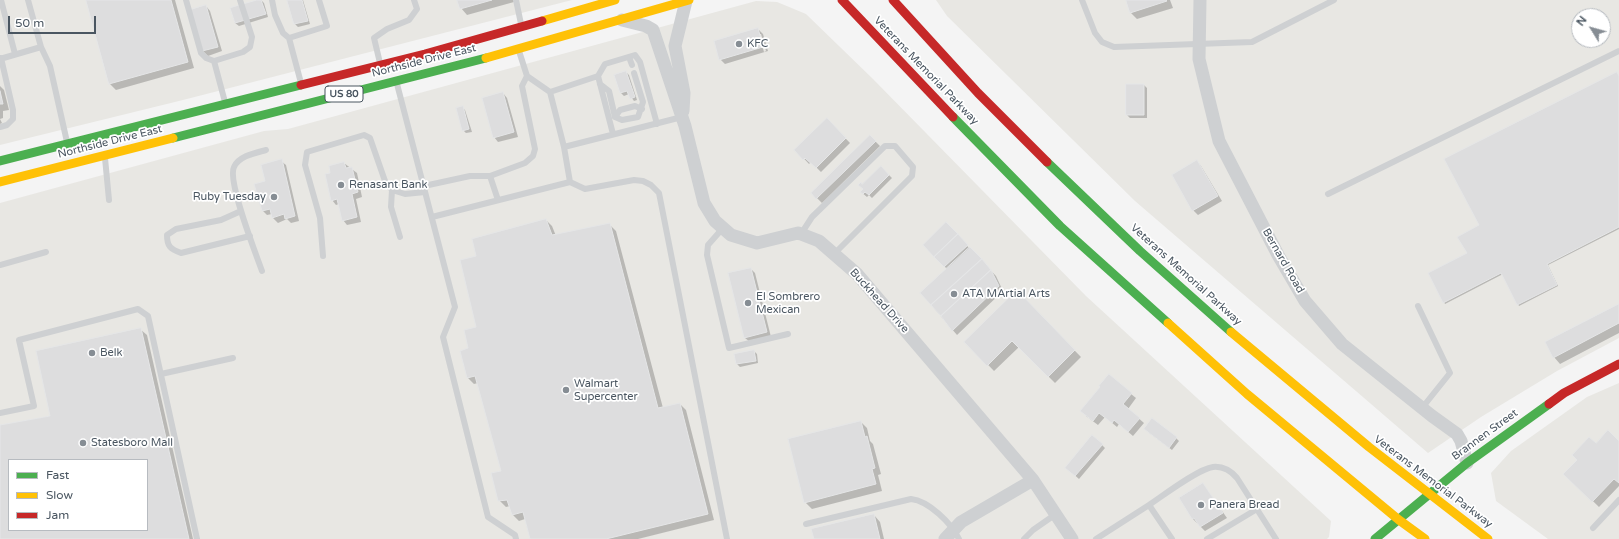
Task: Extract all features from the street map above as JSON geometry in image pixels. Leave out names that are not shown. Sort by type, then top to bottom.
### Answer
[{"type":"main road","name":"Northside Drive East","points":[[0,182],[394,71],[522,26],[615,0]]},
{"type":"main road","name":"Veterans Memorial Parkway","points":[[893,0],[1030,146],[1118,231],[1232,333],[1360,441],[1488,539]]},
{"type":"main road","name":"Northside Drive East","points":[[0,161],[67,143],[101,139],[225,104],[380,65],[394,71],[519,49],[688,1]]},
{"type":"main road","name":"Veterans Memorial Parkway","points":[[838,2],[861,20],[915,78],[1060,226],[1247,394],[1399,520],[1425,539]]},
{"type":"main road","points":[[989,90],[1030,146]]},
{"type":"main road","name":"Brannen Street","points":[[1375,539],[1467,463],[1564,393],[1619,364]]},
{"type":"street","name":"Bernard Road","points":[[1200,0],[1199,59],[1219,141],[1278,255],[1305,301],[1342,344],[1457,434],[1461,441],[1467,463]]},
{"type":"street","name":"Buckhead Drive","points":[[682,117],[684,93],[675,46],[688,1]]},
{"type":"street","name":"Buckhead Drive","points":[[619,20],[646,26],[653,30],[682,117],[704,203],[715,221],[731,235],[757,242],[798,233],[820,241],[856,274],[1033,480],[1072,539]]},
{"type":"street","points":[[945,539],[957,534],[961,522],[1033,480]]},
{"type":"lane","points":[[1,0],[15,54]]},
{"type":"lane","points":[[28,0],[42,47],[50,66],[67,143]]},
{"type":"lane","points":[[186,0],[201,53],[206,58],[214,61],[243,52],[250,47],[252,37],[240,0]]},
{"type":"lane","points":[[272,0],[275,15],[283,33],[290,38],[301,85]]},
{"type":"lane","points":[[290,38],[327,26],[320,0]]},
{"type":"lane","points":[[380,65],[374,38],[387,29],[409,20],[417,9],[414,0]]},
{"type":"lane","points":[[516,0],[522,26]]},
{"type":"lane","points":[[1082,0],[1095,33],[1102,42],[1114,47],[1252,42],[1334,0]]},
{"type":"lane","points":[[0,127],[7,125],[13,119],[0,58],[42,47]]},
{"type":"lane","points":[[519,49],[527,76],[550,92],[564,147],[570,182]]},
{"type":"lane","points":[[1328,194],[1619,51]]},
{"type":"lane","points":[[550,92],[598,76],[605,64],[635,55],[640,62],[656,124]]},
{"type":"lane","points":[[629,57],[632,65]]},
{"type":"lane","points":[[214,61],[225,104]]},
{"type":"lane","points":[[394,71],[455,307],[443,337],[488,517],[515,535],[516,539]]},
{"type":"lane","points":[[600,84],[609,91],[615,116],[622,120],[638,117],[642,109],[643,102],[634,73]]},
{"type":"lane","points":[[323,256],[320,218],[305,165],[307,152],[364,135],[370,138],[385,181],[392,190],[406,194],[470,176],[490,176],[525,163],[533,156],[535,149],[522,86],[527,76]]},
{"type":"lane","points":[[598,76],[613,134]]},
{"type":"lane","points":[[615,116],[620,110],[635,106],[642,109]]},
{"type":"lane","points":[[564,147],[682,117]]},
{"type":"lane","points":[[801,234],[812,216],[885,146],[895,146],[913,167],[912,176],[834,254]]},
{"type":"lane","points":[[262,271],[235,192],[232,171],[235,165],[248,155],[266,150]]},
{"type":"lane","points":[[104,152],[109,200]]},
{"type":"lane","points":[[490,176],[498,200]]},
{"type":"lane","points":[[432,217],[570,182],[585,189],[634,180],[643,181],[651,185],[658,193],[727,539]]},
{"type":"lane","points":[[392,190],[391,207],[400,237]]},
{"type":"lane","points":[[241,211],[221,220],[176,229],[167,235],[167,243],[171,249],[181,252],[250,236]]},
{"type":"lane","points":[[723,228],[708,245],[707,255],[730,348],[788,334]]},
{"type":"lane","points":[[0,265],[46,252]]},
{"type":"lane","points":[[1418,306],[1450,372],[1422,408]]},
{"type":"lane","points":[[0,413],[34,406],[19,340],[138,309],[148,316],[197,539]]},
{"type":"lane","points":[[161,374],[233,358]]},
{"type":"lane","points":[[1096,539],[1202,471],[1214,467],[1231,471],[1276,539]]},
{"type":"lane","points":[[806,524],[911,499],[919,500],[930,506],[957,534]]},
{"type":"lane","points":[[1593,528],[1619,500]]},
{"type":"lane","points":[[1149,505],[1172,539]]},
{"type":"lane","points":[[1207,539],[1257,509]]},
{"type":"lane","points":[[1024,539],[1033,530],[1056,514]]},
{"type":"shaded area","points":[[0,0],[572,0],[183,100],[0,145]]},
{"type":"shaded area","points":[[936,0],[1619,0],[1619,338],[1557,371],[1481,417],[1428,453],[1135,201],[947,16]]},
{"type":"shaded area","points":[[756,1],[777,2],[806,14],[873,79],[1086,296],[1331,521],[1329,537],[1327,539],[0,539],[0,203],[264,131],[288,129]]},
{"type":"shaded area","points":[[1619,383],[1619,539],[1548,539],[1496,501],[1491,473],[1511,451],[1587,397]]},
{"type":"building","points":[[86,0],[171,0],[188,62],[109,84]]},
{"type":"building","points":[[261,0],[266,14],[235,23],[230,8]]},
{"type":"building","points":[[287,0],[302,0],[308,21],[294,24]]},
{"type":"building","points":[[457,0],[492,0],[460,9]]},
{"type":"building","points":[[1126,0],[1166,0],[1167,1],[1130,13]]},
{"type":"building","points":[[206,5],[218,47],[202,51],[190,10]]},
{"type":"building","name":"KFC","points":[[758,28],[763,47],[719,60],[714,41]]},
{"type":"building","points":[[626,71],[635,97],[630,99],[627,91],[620,93],[614,75]]},
{"type":"building","points":[[1617,72],[1619,76],[1619,227],[1547,264],[1557,285],[1517,305],[1501,273],[1443,303],[1428,273],[1467,253],[1457,237],[1479,225],[1444,159]]},
{"type":"building","points":[[1126,84],[1144,84],[1144,115],[1126,115]]},
{"type":"building","points":[[0,91],[3,104],[0,104]]},
{"type":"building","points":[[503,92],[514,132],[493,138],[482,98]]},
{"type":"building","points":[[463,106],[469,129],[462,131],[456,108]]},
{"type":"building","points":[[827,118],[846,138],[816,168],[805,158],[803,160],[794,150]]},
{"type":"building","points":[[870,135],[876,141],[816,199],[811,193]]},
{"type":"building","name":"Ruby Tuesday","points":[[282,159],[295,216],[285,219],[284,214],[272,218],[270,209],[262,211],[254,184],[265,181],[261,165]]},
{"type":"building","points":[[1197,160],[1218,196],[1192,211],[1172,175]]},
{"type":"building","points":[[344,162],[346,168],[352,167],[358,192],[352,194],[357,217],[342,221],[337,199],[331,201],[325,174],[330,173],[329,166]]},
{"type":"building","points":[[881,166],[889,175],[869,195],[865,192],[863,194],[860,192],[863,189],[858,185],[861,182],[862,184]]},
{"type":"building","name":"Walmart Supercenter","points":[[546,219],[552,235],[610,223],[658,408],[680,403],[708,514],[606,539],[530,539],[523,512],[512,515],[507,500],[498,501],[491,473],[501,471],[475,376],[467,378],[460,351],[468,348],[464,330],[476,327],[460,260],[476,256],[472,239]]},
{"type":"building","points":[[946,222],[958,234],[934,257],[923,245]]},
{"type":"building","points":[[958,234],[968,245],[944,267],[934,257]]},
{"type":"building","points":[[970,247],[982,259],[931,305],[920,293]]},
{"type":"building","name":"ATA MArtial Arts","points":[[982,259],[991,270],[941,316],[931,305]]},
{"type":"building","name":"El Sombrero Mexican","points":[[751,268],[767,332],[744,338],[728,273]]},
{"type":"building","points":[[991,270],[999,286],[952,331],[941,316]]},
{"type":"building","points":[[1017,290],[1075,350],[1048,377],[1012,341],[987,366],[964,342]]},
{"type":"building","points":[[1619,304],[1619,323],[1553,358],[1545,342]]},
{"type":"building","name":"Statesboro Mall","points":[[141,328],[189,539],[0,539],[0,425],[50,416],[36,351]]},
{"type":"building","points":[[754,350],[756,361],[736,364],[734,354]]},
{"type":"building","points":[[1109,374],[1132,393],[1123,404],[1140,418],[1128,432],[1114,420],[1112,423],[1099,413],[1093,421],[1080,411]]},
{"type":"building","points":[[1152,418],[1177,437],[1169,448],[1144,429]]},
{"type":"building","points":[[861,421],[865,437],[867,436],[875,468],[872,469],[876,484],[804,503],[788,439]]},
{"type":"building","points":[[1608,430],[1619,441],[1619,483],[1614,479],[1592,502],[1563,474],[1577,460],[1572,455],[1589,437],[1596,443]]},
{"type":"building","points":[[1092,435],[1103,444],[1075,476],[1065,468]]},
{"type":"building","name":"Panera Bread","points":[[1203,483],[1223,513],[1200,527],[1194,518],[1192,519],[1179,498]]},
{"type":"building","points":[[874,514],[880,539],[814,539],[811,529]]},
{"type":"traffic: fast","points":[[173,138],[486,58]]},
{"type":"traffic: fast","points":[[0,161],[301,85]]},
{"type":"traffic: fast","points":[[953,117],[1060,226],[1168,323]]},
{"type":"traffic: fast","points":[[1047,162],[1140,251],[1231,332]]},
{"type":"traffic: fast","points":[[1375,539],[1467,463],[1549,404]]},
{"type":"traffic: slow","points":[[542,21],[615,0]]},
{"type":"traffic: slow","points":[[486,58],[689,0]]},
{"type":"traffic: slow","points":[[0,182],[173,138]]},
{"type":"traffic: slow","points":[[1168,323],[1247,394],[1399,520],[1425,539]]},
{"type":"traffic: slow","points":[[1231,332],[1369,447],[1488,539]]},
{"type":"traffic: jam","points":[[842,0],[953,117]]},
{"type":"traffic: jam","points":[[893,0],[978,93],[1047,162]]},
{"type":"traffic: jam","points":[[301,85],[425,54],[542,21]]},
{"type":"traffic: jam","points":[[1549,404],[1564,393],[1619,364]]},
{"type":"place","name":"KFC","points":[[739,44]]},
{"type":"place","name":"Renasant Bank","points":[[341,185]]},
{"type":"place","name":"Ruby Tuesday","points":[[274,197]]},
{"type":"place","name":"ATA MArtial Arts","points":[[954,294]]},
{"type":"place","name":"El Sombrero Mexican","points":[[748,303]]},
{"type":"place","name":"Belk","points":[[92,353]]},
{"type":"place","name":"Walmart Supercenter","points":[[566,390]]},
{"type":"place","name":"Statesboro Mall","points":[[83,443]]},
{"type":"place","name":"Panera Bread","points":[[1201,505]]}]
